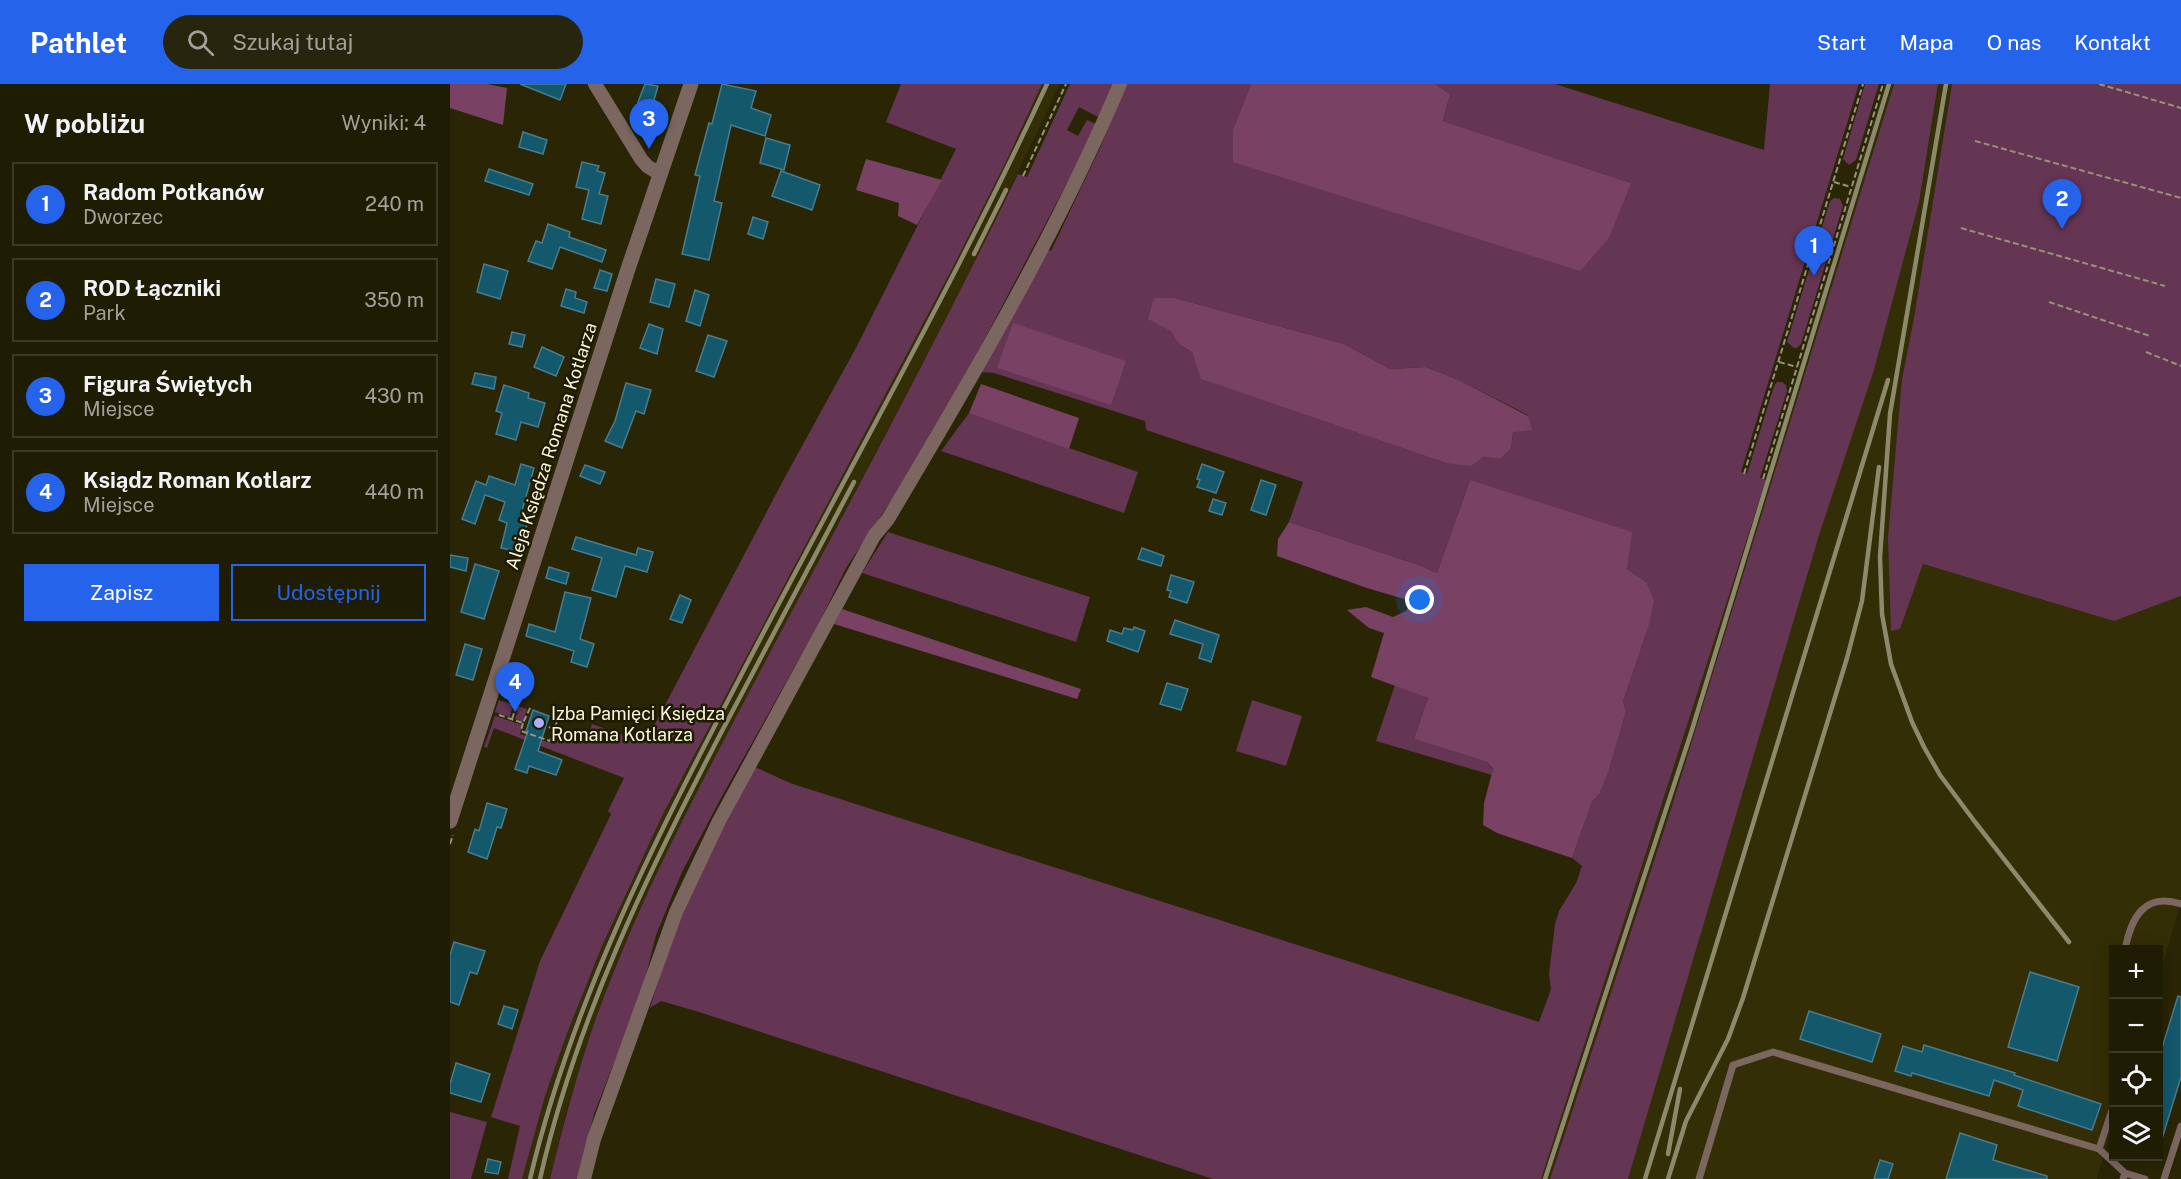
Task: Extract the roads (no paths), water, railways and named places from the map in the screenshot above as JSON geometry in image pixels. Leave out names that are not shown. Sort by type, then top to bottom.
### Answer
[{"type":"street","points":[[595,84],[641,159],[660,174]]},
{"type":"street","name":"Aleja Księdza Romana Kotlarza","points":[[450,821],[691,84]]},
{"type":"street","points":[[584,1179],[594,1139],[676,912],[719,821],[874,536],[888,519],[969,381],[1058,218],[1095,143],[1120,84]]},
{"type":"lane","points":[[2126,945],[2129,930],[2143,907],[2157,900],[2181,904]]},
{"type":"lane","points":[[1699,1179],[1733,1065],[1773,1052],[2099,1149],[2124,1176],[2145,1179]]},
{"type":"lane","points":[[2099,1149],[2113,1107]]},
{"type":"lane","points":[[2164,1179],[2181,1126]]},
{"type":"railway","points":[[530,1179],[547,1114],[591,987],[645,865],[736,685],[934,312],[1047,84]]},
{"type":"railway","points":[[1545,1179],[1691,733],[1889,84]]},
{"type":"railway","points":[[1946,84],[1890,414],[1880,557],[1882,614],[1891,664],[1912,722],[1924,747],[1940,775],[2069,942]]},
{"type":"railway","points":[[974,254],[1006,190]]},
{"type":"railway","points":[[1645,1179],[1888,380]]},
{"type":"railway","points":[[1668,1179],[1686,1121],[1728,1039],[1743,998],[1847,658],[1862,601],[1879,467]]},
{"type":"railway","points":[[540,1179],[573,1062],[616,949],[694,785],[854,482]]},
{"type":"railway","points":[[1668,1154],[1680,1089]]},
{"type":"place","name":"Figura Świętych","points":[[649,149]]},
{"type":"place","name":"ROD Łączniki","points":[[2062,229]]},
{"type":"place","name":"Radom Potkanów","points":[[1814,276]]},
{"type":"place","name":"Ksiądz Roman Kotlarz","points":[[515,712]]},
{"type":"place","name":"Izba Pamięci Księdza Romana Kotlarza","points":[[539,723]]}]
